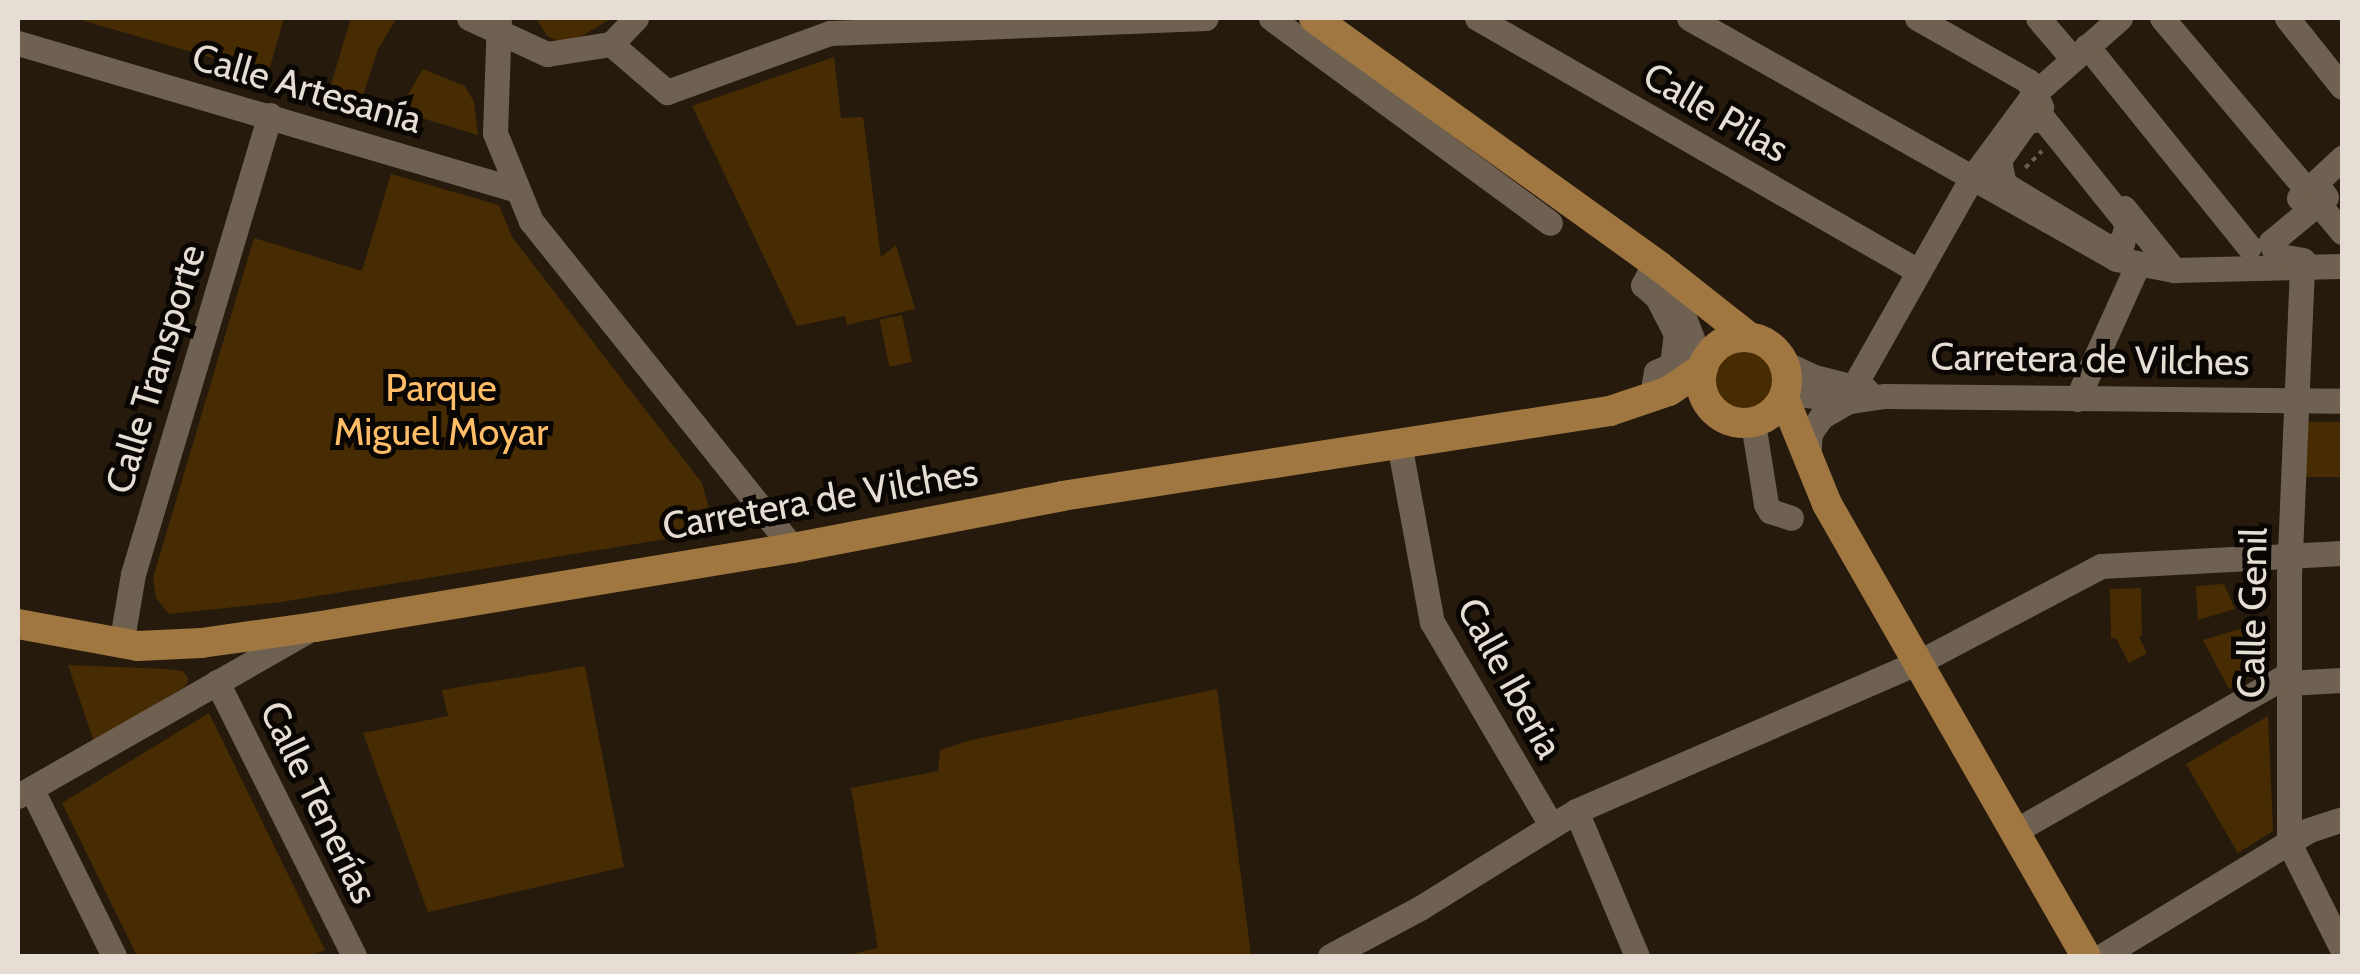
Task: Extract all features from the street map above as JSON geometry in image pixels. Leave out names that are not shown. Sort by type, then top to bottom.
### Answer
[{"type":"main road","points":[[1314,18],[1659,266],[1749,338],[1770,346],[1811,468],[2086,956]]},
{"type":"main road","points":[[1692,296],[1706,362],[1702,390],[1710,406],[1730,421],[1757,422],[1778,433],[1811,468]]},
{"type":"main road","points":[[1706,362],[1727,341],[1749,338]]},
{"type":"main road","name":"Carretera de Vilches","points":[[1637,405],[1687,382],[1706,362]]},
{"type":"main road","points":[[1757,422],[1784,384]]},
{"type":"main road","name":"Carretera de Vilches","points":[[18,624],[121,646],[201,644],[794,548],[1062,496],[1637,405],[1710,406]]},
{"type":"street","points":[[470,18],[497,25],[547,54],[611,44],[636,18]]},
{"type":"street","points":[[611,44],[667,92],[830,33],[1206,18]]},
{"type":"street","points":[[1271,18],[1550,223]]},
{"type":"street","name":"Calle Pilas","points":[[1476,18],[1918,271]]},
{"type":"street","points":[[1689,18],[2127,262],[2174,270],[2244,258],[2302,267],[2342,263]]},
{"type":"street","points":[[1917,18],[2028,81],[2034,94],[2174,270]]},
{"type":"street","points":[[2038,18],[2080,53],[2244,258]]},
{"type":"street","points":[[1811,468],[1807,443],[1815,424],[1852,393],[1971,178],[2034,94],[2120,18]]},
{"type":"street","points":[[2162,18],[2342,232]]},
{"type":"street","points":[[2286,18],[2342,86]]},
{"type":"street","points":[[497,25],[495,133],[531,221],[794,548]]},
{"type":"street","name":"Calle Artesanía","points":[[18,43],[517,190]]},
{"type":"street","name":"Calle Transporte","points":[[121,646],[133,574],[270,116]]},
{"type":"street","points":[[2026,122],[2045,122],[2127,223],[2122,244],[2108,248],[2007,187],[1999,174],[2000,160],[2026,122]]},
{"type":"street","points":[[2342,158],[2271,247],[2284,258],[2342,263]]},
{"type":"street","points":[[2244,258],[2312,197],[2323,192],[2342,217]]},
{"type":"street","points":[[2077,400],[2138,226]]},
{"type":"street","name":"Calle Genil","points":[[2302,267],[2294,401],[2287,684],[2289,843],[2342,948]]},
{"type":"street","name":"Carretera de Vilches","points":[[1784,384],[1814,377],[1852,393],[1885,396],[2342,401]]},
{"type":"street","points":[[1757,422],[1766,504],[1770,511],[1791,518]]},
{"type":"street","name":"Calle Iberia","points":[[1399,444],[1432,622],[1552,825]]},
{"type":"street","points":[[1330,956],[1420,908],[1576,811],[1919,662],[2101,566],[2342,554]]},
{"type":"street","points":[[114,956],[24,793],[315,628]]},
{"type":"street","points":[[2018,838],[2287,684],[2342,680]]},
{"type":"street","name":"Calle Tenerías","points":[[217,682],[354,956]]},
{"type":"street","points":[[1576,811],[1637,956]]},
{"type":"street","points":[[2102,956],[2289,843],[2342,818]]},
{"type":"green space","points":[[74,18],[284,18],[268,74]]},
{"type":"green space","points":[[351,18],[397,18],[378,49],[361,102],[329,91]]},
{"type":"green space","points":[[536,18],[612,18],[575,40],[560,42],[547,36]]},
{"type":"green space","points":[[834,57],[841,118],[863,117],[881,257],[896,245],[915,309],[847,325],[845,316],[797,326],[692,106]]},
{"type":"green space","points":[[423,69],[465,86],[474,102],[478,135],[398,111]]},
{"type":"green space","name":"Parque Miguel Moyar","points":[[391,174],[499,205],[512,237],[702,483],[715,531],[281,602],[169,614],[156,598],[153,578],[254,238],[362,271]]},
{"type":"green space","points":[[902,315],[912,362],[889,367],[880,320]]},
{"type":"green space","points":[[1747,350],[1769,359],[1778,381],[1769,403],[1747,412],[1725,403],[1716,381],[1725,359]]},
{"type":"green space","points":[[2306,422],[2342,422],[2342,477],[2306,477]]},
{"type":"green space","points":[[2224,584],[2235,609],[2198,620],[2196,586]]},
{"type":"green space","points":[[2141,588],[2139,637],[2147,653],[2129,663],[2116,638],[2111,638],[2110,589]]},
{"type":"green space","points":[[2243,628],[2258,673],[2229,689],[2203,640]]},
{"type":"green space","points":[[68,665],[167,669],[183,671],[188,678],[187,685],[94,742]]},
{"type":"green space","points":[[585,666],[624,867],[428,912],[363,733],[448,716],[442,690]]},
{"type":"green space","points":[[1217,689],[1251,956],[843,956],[878,948],[851,788],[938,771],[940,750],[971,740]]},
{"type":"green space","points":[[209,713],[325,950],[311,956],[137,956],[62,803]]},
{"type":"green space","points":[[2268,716],[2273,831],[2238,853],[2186,764]]}]
